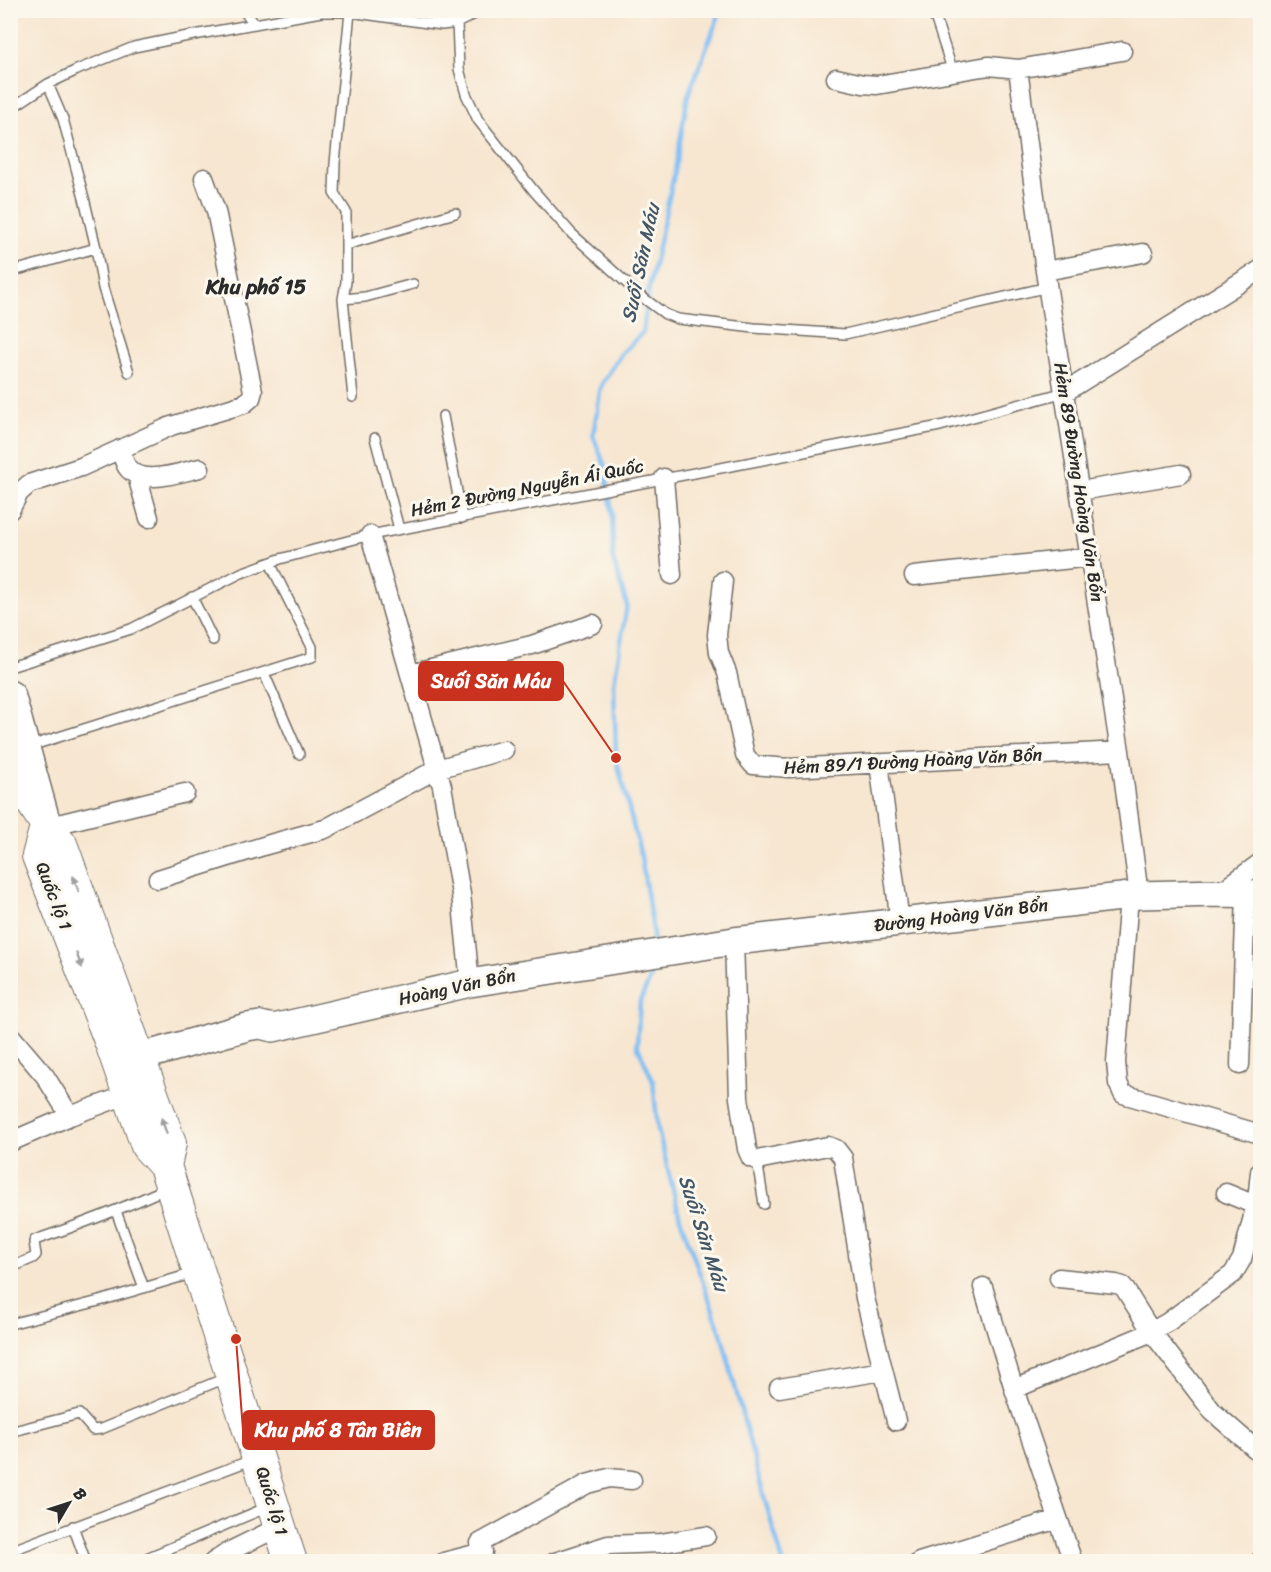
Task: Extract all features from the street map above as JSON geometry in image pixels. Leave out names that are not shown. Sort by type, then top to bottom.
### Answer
[{"type":"highway","points":[[18,761],[22,786],[46,827]]},
{"type":"highway","name":"Quốc lộ 1","points":[[46,827],[38,856],[134,1075],[147,1146],[168,1176],[291,1562]]},
{"type":"main road","points":[[10,696],[18,761]]},
{"type":"main road","name":"Đường Hoàng Văn Bổn","points":[[652,953],[734,941],[1134,896],[1253,894]]},
{"type":"main road","name":"Hoàng Văn Bổn","points":[[134,1075],[247,1027],[273,1028],[470,983],[652,953]]},
{"type":"street","points":[[836,78],[877,85],[989,66],[1018,69],[1122,51]]},
{"type":"street","name":"Hẻm 89 Đường Hoàng Văn Bổn","points":[[1018,69],[1046,279],[1120,751],[1134,896],[1116,1062],[1118,1083],[1124,1094],[1260,1134]]},
{"type":"street","points":[[10,510],[19,493],[29,484],[81,467],[171,426],[244,405],[250,399],[253,391],[216,210],[204,178]]},
{"type":"street","points":[[1046,279],[1143,253]]},
{"type":"street","points":[[1065,392],[1260,270]]},
{"type":"street","points":[[120,449],[127,466],[138,476],[148,478],[200,468]]},
{"type":"street","points":[[1080,491],[1181,474]]},
{"type":"street","points":[[138,476],[149,518]]},
{"type":"street","points":[[664,478],[672,575]]},
{"type":"street","points":[[370,535],[442,786],[461,894],[470,983]]},
{"type":"street","points":[[914,576],[1091,557]]},
{"type":"street","name":"Hẻm 89/1 Đường Hoàng Văn Bổn","points":[[723,581],[717,634],[719,653],[727,673],[745,755],[753,765],[789,768],[1120,751]]},
{"type":"street","points":[[410,674],[532,645],[593,624]]},
{"type":"street","points":[[158,879],[325,829],[437,769],[504,750]]},
{"type":"street","points":[[879,763],[900,922]]},
{"type":"street","points":[[46,827],[185,793]]},
{"type":"street","points":[[1219,893],[1260,863]]},
{"type":"street","points":[[1240,1065],[1253,894]]},
{"type":"street","points":[[734,941],[739,1098],[747,1149],[751,1158],[757,1160],[828,1146],[836,1149],[843,1158],[865,1298],[896,1421]]},
{"type":"street","points":[[10,1035],[45,1077],[70,1116]]},
{"type":"street","points":[[10,1142],[70,1116],[134,1075]]},
{"type":"street","points":[[1014,1389],[1151,1331],[1168,1322],[1233,1274],[1242,1259],[1258,1207],[1260,1172]]},
{"type":"street","points":[[1226,1193],[1258,1207]]},
{"type":"street","points":[[1059,1278],[1123,1286],[1151,1331],[1213,1412],[1260,1453]]},
{"type":"street","points":[[983,1287],[1014,1389],[1073,1562]]},
{"type":"street","points":[[779,1388],[883,1371]]},
{"type":"street","points":[[444,1562],[482,1548],[587,1484],[609,1478],[632,1480]]},
{"type":"street","points":[[213,1562],[277,1516]]},
{"type":"street","points":[[919,1562],[1058,1519]]},
{"type":"street","points":[[555,1562],[596,1555],[608,1545],[661,1543],[706,1536]]},
{"type":"lane","points":[[243,10],[255,24]]},
{"type":"lane","points":[[10,109],[48,84],[134,47],[321,12],[350,12],[442,25],[457,23],[483,10]]},
{"type":"lane","points":[[915,10],[932,15],[936,20],[953,72]]},
{"type":"lane","points":[[350,12],[334,163],[334,193],[346,212],[343,299],[353,397]]},
{"type":"lane","points":[[457,23],[459,69],[466,94],[478,120],[534,191],[571,233],[642,297],[665,314],[678,319],[754,328],[845,334],[1046,279]]},
{"type":"lane","points":[[48,84],[63,119],[96,248],[103,288],[129,372]]},
{"type":"lane","points":[[346,245],[455,213]]},
{"type":"lane","points":[[10,272],[96,248]]},
{"type":"lane","points":[[343,299],[365,297],[412,284]]},
{"type":"lane","name":"Hẻm 2 Đường Nguyễn Ái Quốc","points":[[10,667],[131,628],[241,573],[370,535],[940,426],[1065,392]]},
{"type":"lane","points":[[443,416],[462,518]]},
{"type":"lane","points":[[375,438],[399,529]]},
{"type":"lane","points":[[18,761],[312,657],[312,647],[270,563]]},
{"type":"lane","points":[[192,597],[213,640]]},
{"type":"lane","points":[[264,673],[299,754]]},
{"type":"lane","points":[[757,1160],[764,1204]]},
{"type":"lane","points":[[10,1268],[36,1255],[35,1240],[105,1213],[116,1212],[168,1176]]},
{"type":"lane","points":[[116,1212],[144,1288]]},
{"type":"lane","points":[[10,1324],[199,1271]]},
{"type":"lane","points":[[10,1432],[78,1414],[93,1430],[101,1429],[233,1375]]},
{"type":"lane","points":[[10,1551],[259,1458]]},
{"type":"lane","points":[[137,1562],[277,1516]]},
{"type":"lane","points":[[73,1526],[86,1562]]},
{"type":"waterway","name":"Suối Săn Máu","points":[[653,944],[641,856],[616,758],[614,683],[627,605],[613,560],[612,512],[605,466],[593,436],[601,386],[621,354],[643,332],[649,288],[675,170],[688,95],[721,10]]},
{"type":"waterway","name":"Suối Săn Máu","points":[[652,964],[651,977],[640,1001],[637,1045],[653,1081],[658,1130],[680,1218],[721,1333],[783,1562]]},
{"type":"place","name":"Suối Săn Máu","points":[[616,758]]},
{"type":"place","name":"Khu phố 8 Tân Biên","points":[[236,1339]]},
{"type":"district","name":"Khu phố 15","points":[[256,287]]}]
